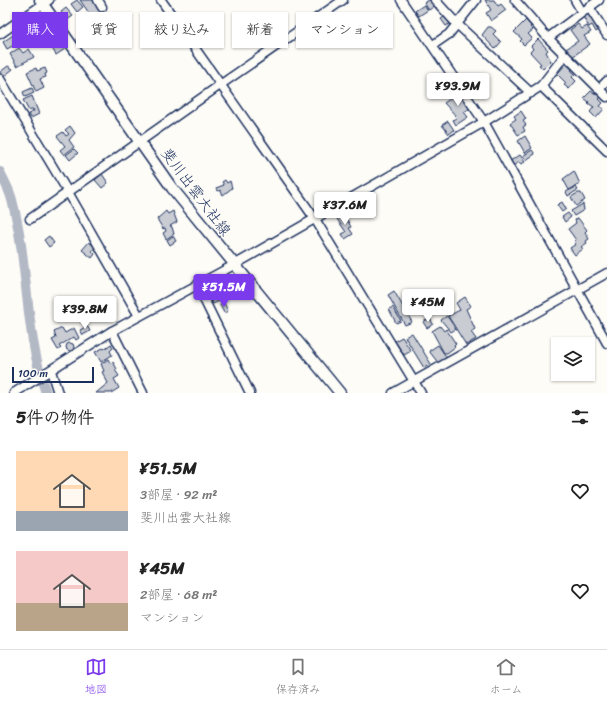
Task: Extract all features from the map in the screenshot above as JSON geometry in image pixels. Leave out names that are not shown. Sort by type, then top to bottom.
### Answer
[{"type":"main road","name":"斐川出雲大社線","points":[[44,1],[172,188],[340,393]]},
{"type":"street","points":[[161,0],[315,219],[421,393]]},
{"type":"street","points":[[30,219],[343,0]]},
{"type":"street","points":[[401,0],[484,122],[607,343]]},
{"type":"street","points":[[435,0],[457,24],[531,93]]},
{"type":"street","points":[[433,45],[448,34],[476,0]]},
{"type":"street","points":[[515,0],[548,38],[607,97]]},
{"type":"street","points":[[574,0],[582,12]]},
{"type":"street","points":[[548,38],[599,0]]},
{"type":"street","points":[[0,34],[44,1]]},
{"type":"street","points":[[589,7],[607,35]]},
{"type":"street","points":[[14,393],[28,388],[112,331],[234,265],[484,122],[541,86],[565,55]]},
{"type":"street","points":[[0,79],[68,192],[139,316]]},
{"type":"street","points":[[599,89],[607,81]]},
{"type":"street","points":[[541,86],[607,151]]},
{"type":"street","points":[[393,393],[607,273]]},
{"type":"street","points":[[197,285],[250,393]]},
{"type":"street","points":[[112,331],[143,393]]},
{"type":"street","points":[[51,371],[58,393]]},
{"type":"building","points":[[77,0],[83,7],[77,12],[71,4]]},
{"type":"building","points":[[80,0],[95,0],[103,12],[88,12]]},
{"type":"building","points":[[429,0],[437,4],[429,10],[424,3]]},
{"type":"building","points":[[485,0],[494,0],[498,6],[501,4],[506,10],[491,21],[486,13],[491,10]]},
{"type":"building","points":[[424,5],[428,10],[419,16],[415,11]]},
{"type":"building","points":[[66,8],[73,16],[68,19],[68,12],[61,12]]},
{"type":"building","points":[[589,13],[600,29],[596,32],[592,25],[589,27],[583,17]]},
{"type":"building","points":[[447,15],[452,22],[446,26],[441,19]]},
{"type":"building","points":[[526,20],[533,30],[528,34],[532,38],[524,45],[520,41],[522,39],[514,32]]},
{"type":"building","points":[[578,24],[582,29],[587,26],[591,32],[584,36],[590,44],[572,57],[566,49],[578,41],[570,30]]},
{"type":"building","points":[[488,27],[491,27],[496,31],[493,34],[501,42],[495,49],[482,35]]},
{"type":"building","points":[[12,36],[12,46],[7,49],[3,42]]},
{"type":"building","points":[[538,39],[548,50],[546,52],[551,61],[543,69],[539,65],[541,64],[530,52],[533,49],[531,46]]},
{"type":"building","points":[[19,48],[23,53],[29,49],[34,57],[17,66],[10,54]]},
{"type":"building","points":[[52,48],[64,48],[65,49],[56,55]]},
{"type":"building","points":[[566,64],[575,74],[572,77],[576,81],[569,89],[564,85],[566,83],[557,74]]},
{"type":"building","points":[[8,66],[13,69],[3,77],[0,72]]},
{"type":"building","points":[[36,68],[37,71],[45,68],[47,73],[45,74],[46,77],[40,79],[44,88],[36,92],[27,72]]},
{"type":"building","points":[[32,88],[34,93],[25,97],[23,92]]},
{"type":"building","points":[[591,91],[601,97],[599,99],[603,103],[600,106],[604,109],[596,118],[590,112],[594,107],[584,98]]},
{"type":"building","points":[[460,92],[471,108],[464,112],[468,117],[456,125],[453,120],[457,117],[444,103]]},
{"type":"building","points":[[32,96],[39,114],[31,118],[28,114],[34,111],[33,109],[29,111],[23,100]]},
{"type":"building","points":[[521,111],[526,119],[523,121],[526,125],[523,127],[525,131],[518,135],[510,123],[516,119],[514,116]]},
{"type":"building","points":[[448,121],[454,130],[449,134],[442,125]]},
{"type":"building","points":[[70,126],[75,133],[69,140],[74,147],[64,155],[60,150],[65,146],[57,136],[63,132],[66,136],[69,134],[65,130]]},
{"type":"building","points":[[525,136],[532,148],[525,153],[518,141]]},
{"type":"building","points":[[74,149],[78,153],[70,160],[66,155]]},
{"type":"building","points":[[532,150],[535,154],[526,160],[523,156]]},
{"type":"building","points":[[520,155],[525,162],[521,164],[519,162],[513,166],[510,161]]},
{"type":"building","points":[[574,171],[580,184],[569,190],[563,179]]},
{"type":"building","points":[[102,174],[108,183],[102,188],[95,180]]},
{"type":"building","points":[[225,180],[227,183],[230,181],[232,188],[223,195],[220,190],[218,191],[216,188],[224,185],[222,182]]},
{"type":"building","points":[[576,187],[578,190],[568,196],[566,192]]},
{"type":"building","points":[[581,193],[585,200],[576,206],[571,197]]},
{"type":"building","points":[[562,202],[566,209],[562,212],[557,205]]},
{"type":"building","points":[[583,204],[584,210],[574,216],[571,211]]},
{"type":"building","points":[[166,211],[168,214],[173,211],[177,222],[170,226],[172,227],[174,234],[166,239],[163,233],[166,231],[165,228],[163,229],[157,219]]},
{"type":"building","points":[[568,213],[571,217],[565,222],[562,217]]},
{"type":"building","points":[[344,214],[353,234],[345,239],[342,234],[346,232],[337,219]]},
{"type":"building","points":[[578,218],[587,230],[585,232],[589,239],[586,241],[587,243],[581,247],[583,249],[575,255],[570,248],[576,244],[574,242],[576,240],[568,229],[576,223],[575,220]]},
{"type":"building","points":[[49,236],[54,243],[49,247],[44,240]]},
{"type":"building","points":[[173,236],[176,241],[170,245],[167,240]]},
{"type":"building","points":[[89,242],[95,247],[92,251],[95,254],[92,258],[82,250]]},
{"type":"building","points":[[221,281],[226,292],[223,294],[225,298],[213,304],[210,298],[216,295],[212,285]]},
{"type":"building","points":[[394,291],[412,322],[405,325],[388,295]]},
{"type":"building","points":[[465,297],[471,306],[466,309],[475,329],[471,332],[476,339],[466,345],[448,316],[460,310],[456,303]]},
{"type":"building","points":[[224,303],[228,311],[224,313],[220,305]]},
{"type":"building","points":[[393,307],[401,321],[396,323],[389,309]]},
{"type":"building","points":[[447,316],[456,329],[451,332],[441,320]]},
{"type":"building","points":[[430,318],[433,324],[427,328],[423,322]]},
{"type":"building","points":[[87,326],[90,331],[83,335],[80,330]]},
{"type":"building","points":[[440,326],[444,331],[446,329],[456,344],[454,346],[455,347],[447,353],[444,353],[432,331]]},
{"type":"building","points":[[62,328],[65,333],[74,328],[79,338],[76,340],[74,337],[59,346],[61,348],[58,350],[52,340],[56,338],[54,332]]},
{"type":"building","points":[[412,333],[431,364],[424,368],[405,337]]},
{"type":"building","points":[[402,337],[411,351],[404,355],[395,341]]},
{"type":"building","points":[[68,343],[72,343],[74,347],[72,351],[68,351],[66,349],[66,345]]},
{"type":"building","points":[[111,344],[113,348],[110,351],[112,355],[101,362],[95,352],[103,348],[104,349]]},
{"type":"building","points":[[438,345],[447,358],[439,364],[429,351]]},
{"type":"building","points":[[108,359],[110,363],[113,362],[117,369],[115,370],[119,376],[114,379],[119,388],[111,393],[96,393],[108,383],[102,372],[104,371],[101,364]]},
{"type":"waterway","points":[[0,172],[11,197],[17,224],[34,346],[46,393]]}]
